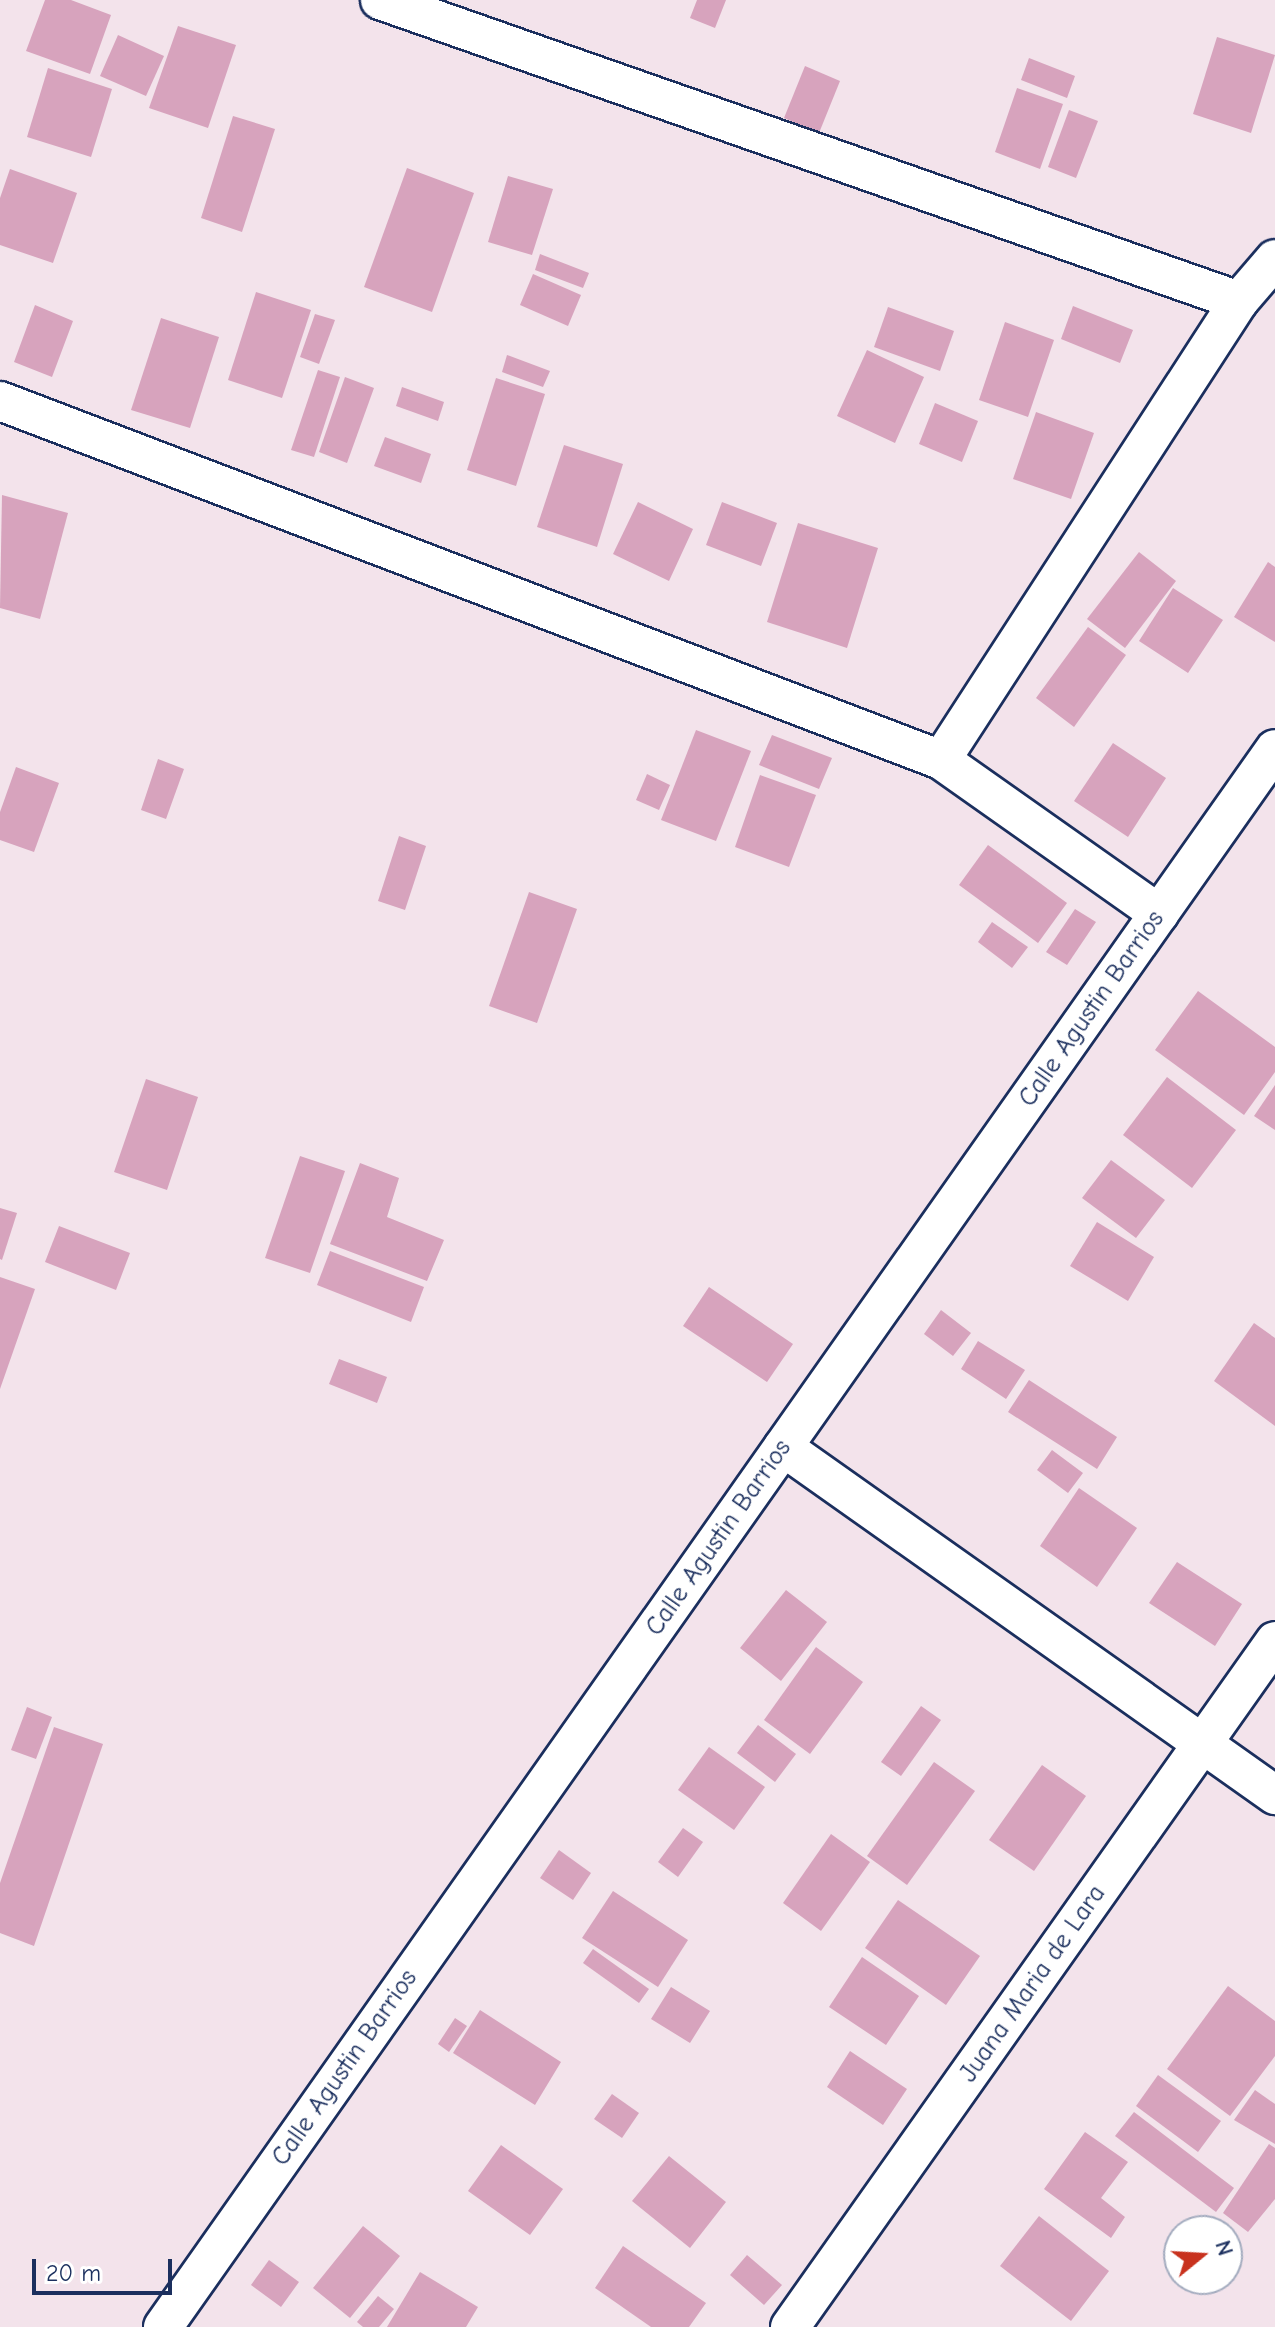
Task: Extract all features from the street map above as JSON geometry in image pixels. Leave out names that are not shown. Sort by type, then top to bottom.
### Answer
[{"type":"street","points":[[380,0],[1239,301]]},
{"type":"street","points":[[941,760],[1239,301],[1273,268]]},
{"type":"street","points":[[0,401],[941,760],[1159,914]]},
{"type":"street","name":"Calle Agustin Barrios","points":[[163,2327],[1275,749]]},
{"type":"street","points":[[783,1447],[1275,1795]]},
{"type":"street","name":"Juana Maria de Lara","points":[[790,2327],[1275,1641]]},
{"type":"building","points":[[45,0],[71,0],[111,15],[90,74],[26,51]]},
{"type":"building","points":[[697,0],[726,0],[715,28],[690,18]]},
{"type":"building","points":[[178,26],[236,45],[208,128],[149,108]]},
{"type":"building","points":[[118,35],[164,56],[146,96],[100,76]]},
{"type":"building","points":[[1217,37],[1275,55],[1251,133],[1193,114]]},
{"type":"building","points":[[1029,58],[1075,76],[1067,98],[1021,80]]},
{"type":"building","points":[[805,66],[840,81],[819,133],[784,118]]},
{"type":"building","points":[[48,68],[112,89],[91,157],[27,137]]},
{"type":"building","points":[[1017,88],[1063,104],[1040,169],[995,152]]},
{"type":"building","points":[[1069,110],[1098,121],[1076,178],[1048,167]]},
{"type":"building","points":[[233,116],[275,129],[242,232],[201,218]]},
{"type":"building","points":[[407,168],[474,193],[432,312],[364,287]]},
{"type":"building","points":[[10,169],[77,193],[53,263],[0,245],[0,198]]},
{"type":"building","points":[[508,176],[553,189],[532,255],[488,242]]},
{"type":"building","points":[[540,254],[589,273],[583,288],[535,270]]},
{"type":"building","points":[[533,274],[581,295],[568,326],[520,305]]},
{"type":"building","points":[[256,292],[311,310],[282,398],[228,380]]},
{"type":"building","points":[[35,305],[73,321],[52,377],[14,362]]},
{"type":"building","points":[[1073,306],[1133,330],[1120,363],[1061,339]]},
{"type":"building","points":[[888,307],[954,331],[940,371],[874,347]]},
{"type":"building","points":[[315,314],[335,320],[319,364],[300,357]]},
{"type":"building","points":[[161,318],[219,337],[190,428],[131,410]]},
{"type":"building","points":[[1005,322],[1054,340],[1028,417],[979,400]]},
{"type":"building","points":[[867,350],[924,377],[895,443],[837,416]]},
{"type":"building","points":[[507,355],[550,371],[543,387],[502,372]]},
{"type":"building","points":[[318,370],[340,377],[314,457],[291,450]]},
{"type":"building","points":[[345,377],[374,388],[347,463],[319,452]]},
{"type":"building","points":[[496,378],[545,394],[516,486],[467,470]]},
{"type":"building","points":[[402,387],[444,402],[438,421],[396,406]]},
{"type":"building","points":[[935,403],[978,421],[962,462],[919,444]]},
{"type":"building","points":[[1036,412],[1094,433],[1071,499],[1013,479]]},
{"type":"building","points":[[385,437],[431,454],[421,483],[374,466]]},
{"type":"building","points":[[564,445],[623,464],[597,547],[537,527]]},
{"type":"building","points":[[2,495],[68,513],[40,619],[0,608]]},
{"type":"building","points":[[638,502],[693,529],[669,581],[613,554]]},
{"type":"building","points":[[722,502],[777,523],[761,566],[706,545]]},
{"type":"building","points":[[798,523],[878,548],[847,648],[767,622]]},
{"type":"building","points":[[1139,552],[1176,581],[1125,648],[1087,619]]},
{"type":"building","points":[[1268,562],[1275,567],[1275,642],[1234,617]]},
{"type":"building","points":[[1173,588],[1223,620],[1188,673],[1139,641]]},
{"type":"building","points":[[1088,627],[1126,655],[1074,727],[1036,698]]},
{"type":"building","points":[[696,730],[751,751],[716,841],[661,820]]},
{"type":"building","points":[[772,735],[832,758],[819,789],[759,765]]},
{"type":"building","points":[[1113,743],[1166,778],[1128,837],[1074,801]]},
{"type":"building","points":[[158,759],[184,769],[166,819],[141,810]]},
{"type":"building","points":[[16,767],[59,783],[34,852],[0,840],[0,812]]},
{"type":"building","points":[[647,774],[670,785],[659,810],[636,800]]},
{"type":"building","points":[[760,775],[816,795],[789,867],[735,847]]},
{"type":"building","points":[[399,836],[426,846],[405,910],[378,901]]},
{"type":"building","points":[[988,845],[1067,903],[1038,943],[959,885]]},
{"type":"building","points":[[529,892],[577,909],[537,1023],[489,1006]]},
{"type":"building","points":[[1075,909],[1096,922],[1067,965],[1046,952]]},
{"type":"building","points":[[992,922],[1028,947],[1012,968],[978,942]]},
{"type":"building","points":[[1198,991],[1275,1047],[1275,1072],[1244,1115],[1155,1050]]},
{"type":"building","points":[[1167,1077],[1236,1130],[1192,1188],[1123,1135]]},
{"type":"building","points":[[146,1079],[198,1097],[167,1190],[114,1172]]},
{"type":"building","points":[[1275,1085],[1275,1130],[1254,1116]]},
{"type":"building","points":[[300,1156],[345,1171],[310,1273],[265,1258]]},
{"type":"building","points":[[1111,1160],[1165,1200],[1136,1238],[1082,1198]]},
{"type":"building","points":[[360,1163],[399,1178],[387,1217],[444,1240],[427,1281],[330,1244]]},
{"type":"building","points":[[0,1208],[17,1213],[2,1260],[0,1259]]},
{"type":"building","points":[[1097,1222],[1154,1257],[1128,1301],[1070,1266]]},
{"type":"building","points":[[59,1226],[130,1253],[116,1290],[45,1262]]},
{"type":"building","points":[[330,1251],[424,1287],[411,1322],[317,1285]]},
{"type":"building","points":[[0,1277],[35,1289],[0,1389]]},
{"type":"building","points":[[709,1287],[793,1344],[767,1382],[683,1326]]},
{"type":"building","points":[[941,1310],[971,1333],[953,1356],[924,1334]]},
{"type":"building","points":[[1254,1323],[1275,1338],[1275,1426],[1214,1381]]},
{"type":"building","points":[[978,1341],[1025,1370],[1006,1399],[961,1369]]},
{"type":"building","points":[[339,1359],[387,1377],[377,1403],[329,1384]]},
{"type":"building","points":[[1029,1380],[1117,1437],[1097,1469],[1008,1412]]},
{"type":"building","points":[[1052,1450],[1083,1473],[1068,1493],[1037,1470]]},
{"type":"building","points":[[1079,1488],[1137,1528],[1097,1587],[1040,1546]]},
{"type":"building","points":[[1177,1562],[1242,1604],[1215,1646],[1149,1603]]},
{"type":"building","points":[[786,1590],[827,1622],[781,1681],[740,1648]]},
{"type":"building","points":[[816,1647],[863,1682],[810,1754],[764,1720]]},
{"type":"building","points":[[921,1706],[941,1720],[901,1776],[881,1762]]},
{"type":"building","points":[[27,1707],[52,1717],[36,1759],[11,1750]]},
{"type":"building","points":[[758,1725],[796,1754],[775,1782],[737,1753]]},
{"type":"building","points":[[54,1727],[103,1744],[34,1946],[0,1933],[0,1883]]},
{"type":"building","points":[[709,1747],[765,1787],[734,1830],[678,1790]]},
{"type":"building","points":[[934,1762],[975,1791],[907,1885],[867,1856]]},
{"type":"building","points":[[1042,1765],[1086,1796],[1034,1871],[989,1840]]},
{"type":"building","points":[[683,1828],[703,1842],[678,1877],[658,1862]]},
{"type":"building","points":[[831,1834],[870,1862],[821,1931],[783,1903]]},
{"type":"building","points":[[559,1850],[591,1873],[573,1900],[540,1878]]},
{"type":"building","points":[[613,1891],[688,1940],[658,1987],[582,1938]]},
{"type":"building","points":[[898,1900],[980,1956],[946,2005],[865,1948]]},
{"type":"building","points":[[593,1949],[649,1989],[639,2003],[583,1963]]},
{"type":"building","points":[[862,1957],[919,1996],[886,2045],[829,2007]]},
{"type":"building","points":[[1228,1986],[1275,2021],[1275,2056],[1230,2116],[1167,2069]]},
{"type":"building","points":[[671,1987],[710,2011],[690,2043],[651,2019]]},
{"type":"building","points":[[480,2010],[561,2062],[535,2105],[453,2053]]},
{"type":"building","points":[[455,2018],[467,2026],[449,2052],[438,2044]]},
{"type":"building","points":[[850,2051],[907,2089],[883,2125],[827,2087]]},
{"type":"building","points":[[1158,2075],[1221,2121],[1198,2152],[1136,2106]]},
{"type":"building","points":[[1255,2090],[1275,2104],[1275,2144],[1234,2120]]},
{"type":"building","points":[[612,2094],[639,2113],[622,2138],[594,2119]]},
{"type":"building","points":[[1134,2112],[1234,2188],[1216,2212],[1115,2136]]},
{"type":"building","points":[[1085,2132],[1128,2162],[1101,2198],[1125,2217],[1111,2238],[1044,2189]]},
{"type":"building","points":[[1269,2144],[1275,2148],[1275,2199],[1248,2232],[1243,2228],[1243,2215],[1223,2213]]},
{"type":"building","points":[[501,2145],[563,2189],[530,2235],[468,2191]]},
{"type":"building","points":[[669,2156],[726,2202],[690,2248],[632,2201]]},
{"type":"building","points":[[1039,2216],[1109,2271],[1071,2321],[1000,2266]]},
{"type":"building","points":[[363,2226],[400,2256],[350,2318],[313,2288]]},
{"type":"building","points":[[623,2246],[706,2303],[689,2327],[651,2327],[595,2288]]},
{"type":"building","points":[[747,2255],[782,2285],[764,2305],[730,2275]]},
{"type":"building","points":[[269,2260],[299,2282],[281,2307],[251,2285]]},
{"type":"building","points":[[420,2272],[478,2307],[466,2327],[387,2327]]},
{"type":"building","points":[[378,2296],[394,2309],[379,2327],[363,2327],[357,2322]]}]
